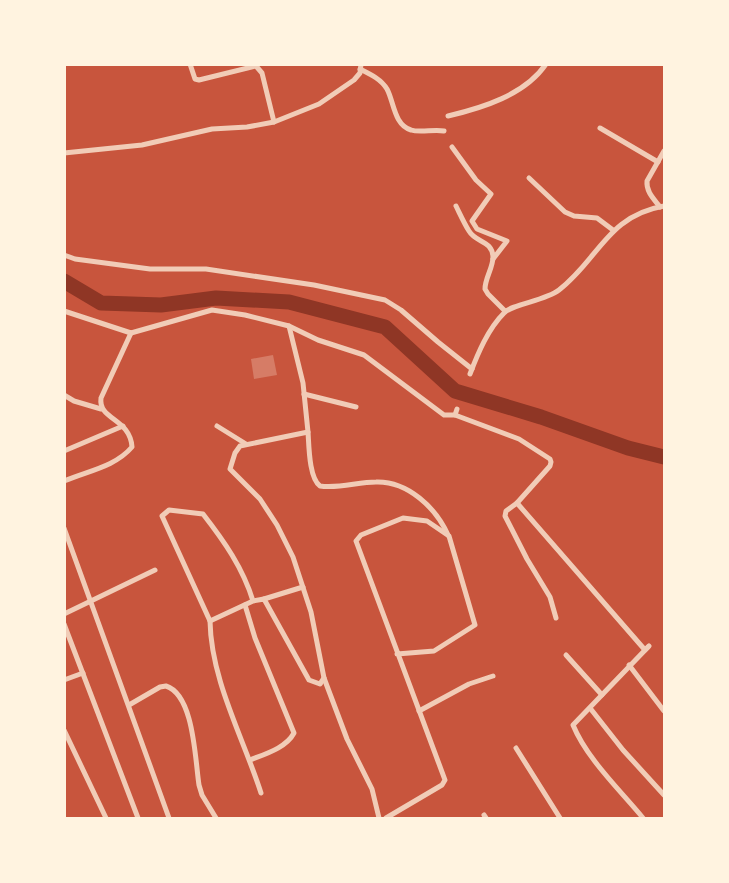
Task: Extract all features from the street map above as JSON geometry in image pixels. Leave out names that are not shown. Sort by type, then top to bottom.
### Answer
[{"type":"street","points":[[190,64],[195,79],[199,80],[252,65],[260,69],[274,122]]},
{"type":"street","points":[[260,69],[267,64]]},
{"type":"street","points":[[447,116],[489,104],[519,90],[538,76],[546,64]]},
{"type":"street","points":[[64,153],[142,145],[212,129],[247,127],[274,122],[319,104],[354,80],[360,73],[361,67],[387,88],[392,105],[405,127],[413,131],[444,131]]},
{"type":"street","points":[[600,128],[658,162]]},
{"type":"street","points":[[452,147],[476,180],[490,194],[472,221],[477,229],[507,241],[493,259],[485,286],[488,294],[505,311]]},
{"type":"street","points":[[64,255],[75,259],[150,270],[206,268],[314,285],[385,300],[402,310],[471,371],[487,336],[505,311],[557,292],[577,274],[613,230],[632,216],[662,207],[648,192],[646,186],[664,151]]},
{"type":"street","points":[[529,178],[565,212],[574,216],[597,218],[613,230]]},
{"type":"street","points":[[456,206],[473,237],[489,245],[493,259]]},
{"type":"street","points":[[64,310],[131,333],[212,310],[245,315],[289,326],[318,340],[364,355],[444,415],[456,412],[519,439],[550,459],[550,466],[517,503],[506,511],[505,516],[550,597],[556,618]]},
{"type":"street","points":[[289,326],[304,394],[316,483],[320,486],[378,482],[397,484],[414,494],[441,520],[449,536],[475,625],[434,651],[397,654]]},
{"type":"street","points":[[101,409],[101,398],[131,333]]},
{"type":"street","points":[[304,394],[356,407]]},
{"type":"street","points":[[64,395],[74,401],[101,409],[123,426],[131,438],[132,447],[122,457],[64,481]]},
{"type":"street","points":[[64,451],[123,426]]},
{"type":"street","points":[[217,426],[246,444]]},
{"type":"street","points":[[308,432],[240,446],[230,469],[260,499],[277,525],[293,557],[311,612],[324,678],[347,739],[372,789],[379,819]]},
{"type":"street","points":[[517,503],[645,650],[649,646],[573,725],[576,734],[601,768],[643,819]]},
{"type":"street","points":[[253,601],[248,584],[238,565],[203,514],[170,510],[162,516],[210,621],[212,645],[224,691],[261,793]]},
{"type":"street","points":[[386,819],[442,785],[445,780],[356,541],[361,535],[403,518],[427,521],[449,536]]},
{"type":"street","points":[[64,528],[169,819]]},
{"type":"street","points":[[64,614],[155,570]]},
{"type":"street","points":[[210,621],[253,601],[303,587]]},
{"type":"street","points":[[264,599],[309,680],[320,684],[324,678]]},
{"type":"street","points":[[245,605],[255,638],[294,733],[283,745],[250,760]]},
{"type":"street","points":[[64,624],[138,819]]},
{"type":"street","points":[[566,655],[602,694]]},
{"type":"street","points":[[629,665],[664,711]]},
{"type":"street","points":[[64,680],[83,673]]},
{"type":"street","points":[[419,711],[469,684],[493,676]]},
{"type":"street","points":[[129,705],[160,687],[166,686],[174,690],[188,714],[198,785],[216,819]]},
{"type":"street","points":[[590,708],[623,750],[664,795]]},
{"type":"street","points":[[64,730],[106,819]]},
{"type":"street","points":[[516,748],[560,819]]},
{"type":"building","points":[[273,355],[277,375],[254,379],[251,359]]},
{"type":"waterway","points":[[64,281],[101,303],[161,305],[216,298],[289,302],[385,327],[455,391],[541,417],[628,448],[664,457]]}]
